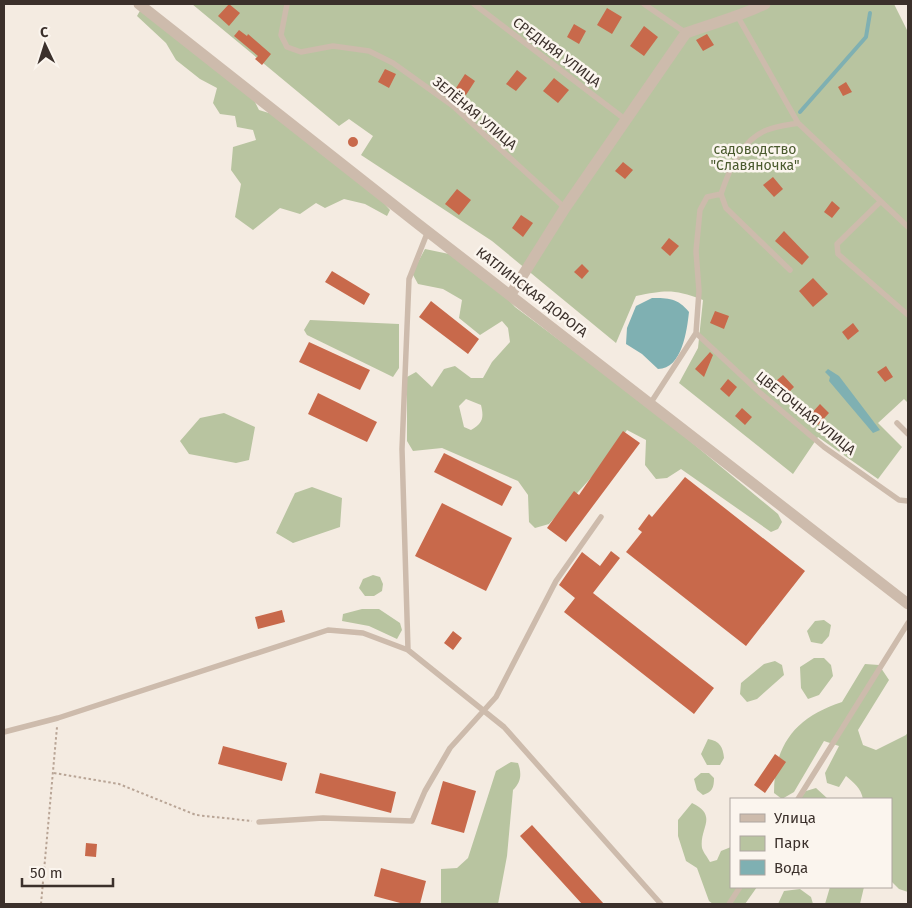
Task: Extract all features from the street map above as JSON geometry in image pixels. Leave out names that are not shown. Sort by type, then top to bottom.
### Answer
[{"type":"street","name":"КАТЛИНСКАЯ ДОРОГА","points":[[139,4],[908,604]]},
{"type":"street","points":[[511,294],[565,208],[686,33],[716,22],[738,17],[765,4]]},
{"type":"lane","name":"ЗЕЛЁНАЯ УЛИЦА","points":[[287,4],[280,34],[287,47],[301,52],[333,46],[369,51],[393,63],[453,106],[565,208]]},
{"type":"lane","name":"СРЕДНЯЯ УЛИЦА","points":[[474,4],[626,120]]},
{"type":"lane","points":[[644,4],[686,33]]},
{"type":"lane","points":[[738,17],[798,123],[908,227]]},
{"type":"lane","points":[[790,270],[726,208],[721,194],[728,171],[748,143],[766,130],[798,123]]},
{"type":"lane","points":[[650,404],[696,333],[699,291],[696,251],[700,210],[707,197],[721,194]]},
{"type":"lane","points":[[880,202],[837,244],[838,254],[908,315]]},
{"type":"lane","points":[[408,650],[402,449],[409,279],[428,231]]},
{"type":"lane","name":"ЦВЕТОЧНАЯ УЛИЦА","points":[[696,333],[758,391],[824,447],[899,500],[908,501]]},
{"type":"lane","points":[[897,423],[908,434]]},
{"type":"lane","points":[[259,822],[323,818],[412,821],[425,791],[450,748],[496,697],[556,581],[601,517]]},
{"type":"lane","points":[[799,798],[908,623]]},
{"type":"lane","points":[[5,730],[58,718],[328,630],[363,633],[408,650],[504,727],[661,904]]},
{"type":"lane","points":[[729,904],[739,888]]},
{"type":"path","points":[[41,904],[58,718]]},
{"type":"path","points":[[54,773],[119,784],[196,814],[259,822]]},
{"type":"green space","name":"садоводство \"Славяночка\"","points":[[192,4],[894,4],[908,32],[908,403],[904,399],[878,423],[902,447],[878,479],[818,437],[793,474],[679,383],[698,348],[703,300],[677,292],[636,296],[616,343],[492,241],[361,155],[373,136],[349,119],[339,126]]},
{"type":"green space","points":[[141,9],[252,96],[259,110],[272,114],[374,192],[390,210],[387,216],[365,204],[344,199],[325,208],[316,203],[300,214],[280,208],[253,230],[235,217],[241,184],[231,170],[233,147],[256,140],[253,130],[237,127],[235,116],[220,114],[213,103],[217,88],[200,79],[176,60],[166,43],[137,16]]},
{"type":"green space","points":[[425,249],[449,254],[499,289],[515,307],[649,407],[778,514],[782,522],[778,529],[771,532],[681,469],[667,478],[656,479],[645,465],[646,440],[627,430],[599,469],[549,524],[535,528],[529,522],[528,495],[518,481],[442,448],[413,451],[407,441],[407,377],[416,372],[432,387],[444,369],[455,366],[471,378],[483,378],[492,362],[510,342],[508,328],[502,321],[480,335],[459,318],[462,300],[443,289],[418,284],[412,273]],"holes":[[[466,399],[481,405],[482,420],[471,430],[464,427],[459,406]]]},
{"type":"green space","points":[[310,320],[399,324],[399,368],[393,377],[307,335],[304,330]]},
{"type":"green space","points":[[224,413],[255,427],[249,460],[236,463],[189,454],[180,441],[200,418]]},
{"type":"green space","points":[[312,487],[342,498],[340,527],[293,543],[276,533],[295,493]]},
{"type":"green space","points":[[373,575],[380,577],[383,584],[382,591],[374,596],[365,596],[359,588],[363,579]]},
{"type":"green space","points":[[362,609],[379,609],[400,623],[402,630],[397,639],[369,626],[342,621],[343,614]]},
{"type":"green space","points":[[824,620],[831,625],[829,636],[822,644],[811,642],[807,631],[815,621]]},
{"type":"green space","points":[[814,658],[824,658],[831,665],[833,676],[819,695],[808,699],[801,688],[800,667]]},
{"type":"green space","points":[[775,661],[782,665],[784,675],[757,699],[747,702],[740,694],[741,683],[764,664]]},
{"type":"green space","points":[[865,664],[879,665],[889,680],[858,730],[863,745],[876,750],[906,735],[908,732],[908,892],[899,889],[892,882],[892,798],[863,798],[859,789],[846,776],[839,787],[827,783],[825,773],[839,746],[824,741],[794,792],[784,798],[774,793],[778,760],[783,747],[791,735],[800,724],[812,716],[842,702]]},
{"type":"green space","points":[[708,739],[715,741],[722,748],[724,758],[720,765],[707,765],[701,754]]},
{"type":"green space","points":[[511,762],[518,763],[520,778],[513,790],[507,856],[498,904],[441,904],[441,869],[457,868],[468,858],[496,771]]},
{"type":"green space","points":[[701,773],[709,773],[714,778],[712,789],[703,795],[697,790],[694,779]]},
{"type":"green space","points":[[816,788],[827,798],[801,798],[806,791]]},
{"type":"green space","points":[[692,803],[705,813],[706,823],[702,841],[703,851],[710,862],[717,860],[721,851],[730,847],[730,888],[756,888],[745,904],[713,904],[709,901],[697,868],[686,861],[678,836],[678,820]]},
{"type":"green space","points":[[830,888],[864,888],[860,904],[825,904]]},
{"type":"green space","points":[[800,889],[811,897],[813,904],[778,904],[784,891]]},
{"type":"water","points":[[652,298],[677,301],[689,312],[685,338],[678,356],[673,363],[658,369],[642,354],[626,344],[627,328],[636,306]]},
{"type":"water","points":[[828,369],[839,376],[880,430],[873,433],[829,381],[830,377],[825,372]]},
{"type":"building","points":[[229,4],[240,13],[229,26],[218,16]]},
{"type":"building","points":[[607,8],[622,17],[612,34],[597,25]]},
{"type":"building","points":[[574,24],[586,31],[579,44],[567,37]]},
{"type":"building","points":[[644,26],[658,37],[644,56],[630,46]]},
{"type":"building","points":[[239,30],[247,36],[248,34],[271,54],[262,65],[255,59],[258,56],[234,36]]},
{"type":"building","points":[[707,34],[714,45],[703,51],[696,40]]},
{"type":"building","points":[[385,69],[396,74],[389,88],[378,82]]},
{"type":"building","points":[[517,70],[527,78],[516,91],[506,84]]},
{"type":"building","points":[[465,74],[475,81],[466,95],[456,88]]},
{"type":"building","points":[[554,78],[569,90],[558,103],[543,91]]},
{"type":"building","points":[[846,82],[852,92],[843,96],[838,87]]},
{"type":"building","points":[[351,137],[355,137],[358,142],[357,146],[351,147],[348,144],[348,140]]},
{"type":"building","points":[[623,162],[633,170],[625,179],[615,171]]},
{"type":"building","points":[[773,177],[783,189],[774,197],[763,185]]},
{"type":"building","points":[[457,189],[471,200],[459,215],[445,204]]},
{"type":"building","points":[[832,201],[840,208],[832,218],[824,212]]},
{"type":"building","points":[[521,215],[533,223],[523,237],[512,228]]},
{"type":"building","points":[[784,231],[809,257],[802,265],[775,241]]},
{"type":"building","points":[[669,238],[679,246],[670,256],[661,248]]},
{"type":"building","points":[[582,264],[589,271],[582,279],[574,272]]},
{"type":"building","points":[[332,271],[370,294],[364,305],[325,282]]},
{"type":"building","points":[[813,278],[828,294],[813,307],[799,291]]},
{"type":"building","points":[[431,301],[479,339],[468,354],[419,317]]},
{"type":"building","points":[[715,311],[729,316],[724,329],[710,323]]},
{"type":"building","points":[[853,323],[859,331],[848,340],[842,332]]},
{"type":"building","points":[[309,342],[370,370],[360,390],[299,362]]},
{"type":"building","points":[[710,352],[713,355],[704,377],[695,369]]},
{"type":"building","points":[[886,366],[893,377],[885,382],[877,372]]},
{"type":"building","points":[[783,375],[794,387],[788,393],[776,381]]},
{"type":"building","points":[[728,379],[737,387],[729,397],[720,389]]},
{"type":"building","points":[[318,393],[377,422],[367,442],[308,414]]},
{"type":"building","points":[[820,404],[829,413],[818,425],[809,416]]},
{"type":"building","points":[[742,408],[752,417],[745,425],[735,416]]},
{"type":"building","points":[[623,431],[640,443],[566,542],[547,528],[574,491],[579,495]]},
{"type":"building","points":[[444,453],[512,487],[502,506],[434,472]]},
{"type":"building","points":[[685,477],[805,571],[746,646],[626,552],[642,532],[638,529],[649,514],[652,517]]},
{"type":"building","points":[[442,503],[512,538],[486,591],[415,556]]},
{"type":"building","points":[[611,551],[620,558],[593,593],[714,688],[694,714],[564,612],[575,598],[559,585],[582,552],[600,566]]},
{"type":"building","points":[[282,610],[285,622],[258,629],[255,617]]},
{"type":"building","points":[[453,631],[462,638],[453,650],[444,643]]},
{"type":"building","points":[[223,746],[287,763],[282,781],[218,764]]},
{"type":"building","points":[[775,754],[786,762],[765,793],[754,785]]},
{"type":"building","points":[[320,773],[396,792],[391,813],[315,793]]},
{"type":"building","points":[[443,781],[476,791],[464,833],[431,824]]},
{"type":"building","points":[[532,825],[604,904],[582,904],[520,836]]},
{"type":"building","points":[[86,843],[97,844],[96,857],[85,856]]},
{"type":"building","points":[[381,868],[426,881],[420,904],[404,904],[374,896]]},
{"type":"waterway","points":[[800,112],[866,37],[870,13]]}]
